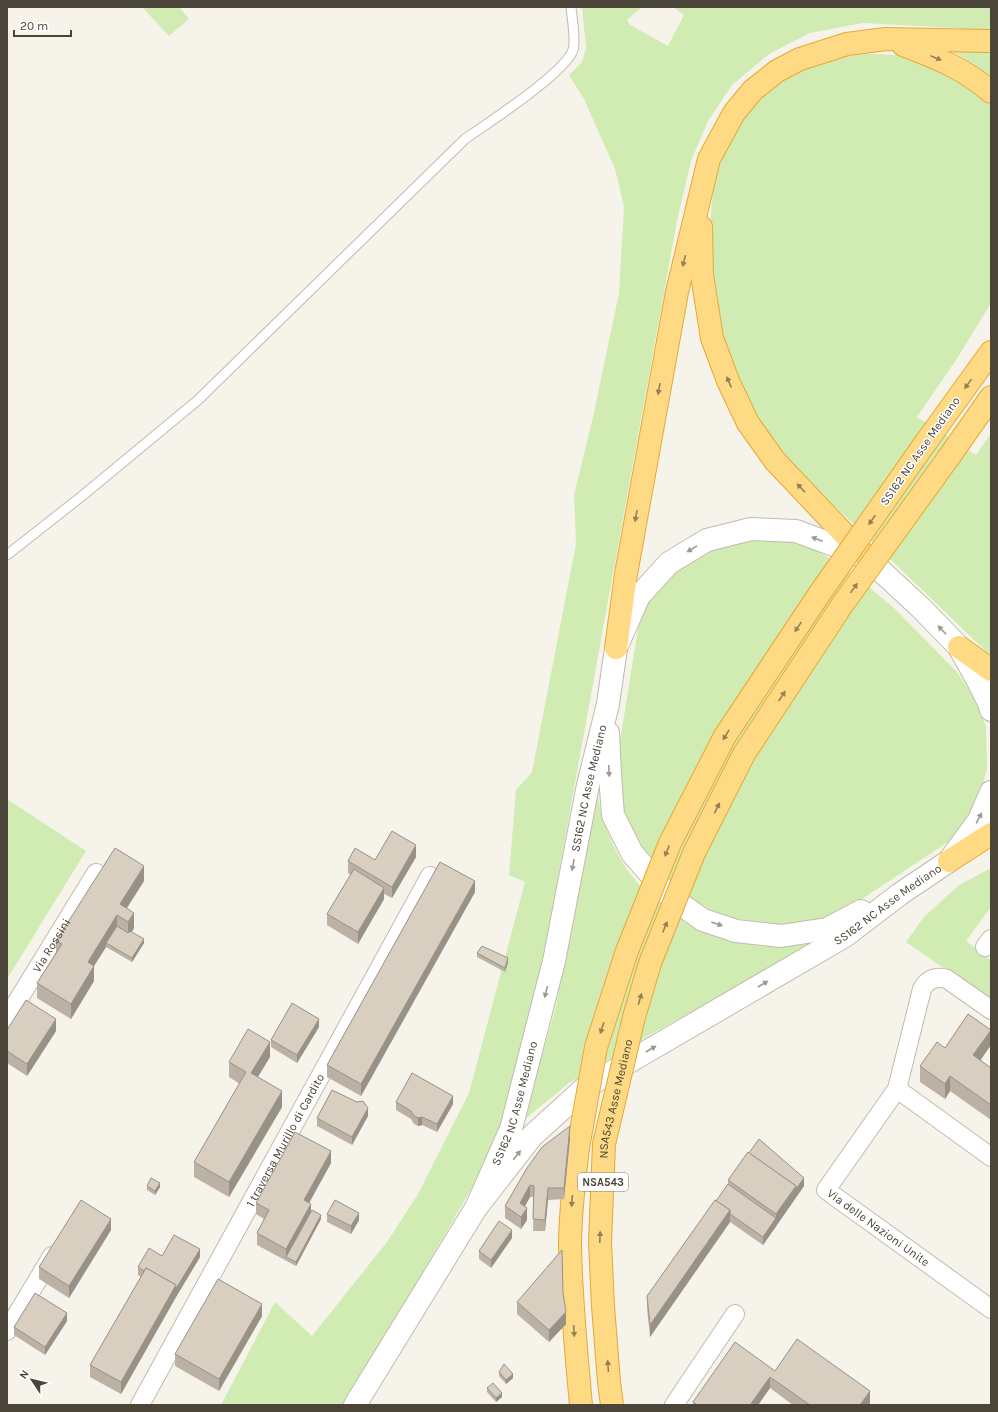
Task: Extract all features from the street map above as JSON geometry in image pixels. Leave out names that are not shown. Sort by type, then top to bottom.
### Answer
[{"type":"highway","points":[[616,648],[626,574],[675,300],[709,159],[734,113],[753,90],[777,71],[800,58],[847,44],[886,39],[991,41]]},
{"type":"highway","points":[[886,39],[938,58],[970,76],[991,92]]},
{"type":"highway","points":[[700,196],[702,275],[712,338],[728,381],[748,423],[775,461],[866,558]]},
{"type":"highway","name":"SS162 NC Asse Mediano","points":[[581,1405],[574,1337],[570,1245],[573,1196],[578,1148],[596,1046],[627,951],[670,844],[725,736],[820,593],[991,352]]},
{"type":"highway","name":"NSA543 Asse Mediano","points":[[612,1405],[605,1329],[600,1242],[604,1144],[634,1017],[650,964],[694,853],[744,754],[842,605],[991,396]]},
{"type":"highway","points":[[959,647],[991,670]]},
{"type":"highway","points":[[949,861],[991,834]]},
{"type":"street","name":"SS162 NC Asse Mediano","points":[[476,1208],[511,1129],[554,961],[588,785],[608,704],[616,648],[639,596],[669,563],[707,540],[751,529],[796,531],[866,558],[921,608],[959,647],[977,679],[991,710]]},
{"type":"street","points":[[608,704],[613,815],[632,853],[655,880],[669,896],[703,920],[736,931],[781,936],[826,928],[900,894]]},
{"type":"street","name":"SS162 NC Asse Mediano","points":[[355,1405],[476,1208],[532,1136],[586,1087],[845,936],[900,894],[949,861],[979,820],[991,792]]},
{"type":"street","points":[[949,861],[991,846]]},
{"type":"street","name":"Via Rossini","points":[[7,1018],[96,874]]},
{"type":"street","name":"1 traversa Murillo di Cardito","points":[[140,1405],[430,876]]},
{"type":"street","name":"Via delle Nazioni Unite","points":[[991,1010],[947,979],[940,977],[929,980],[922,989],[897,1089],[826,1190],[991,1309]]},
{"type":"street","points":[[897,1089],[991,1157]]},
{"type":"street","points":[[7,1331],[59,1244]]},
{"type":"street","points":[[674,1405],[735,1314]]},
{"type":"street","name":"SS162 NC Asse Mediano","points":[[365,1405],[389,1351]]},
{"type":"lane","points":[[7,555],[82,496],[198,400],[465,139],[554,74],[565,63],[573,50],[571,7]]},
{"type":"green space","points":[[142,7],[179,7],[189,19],[169,36]]},
{"type":"green space","points":[[582,7],[642,7],[627,20],[630,25],[668,46],[684,15],[673,7],[991,7],[991,30],[863,23],[810,33],[769,54],[732,85],[708,121],[691,161],[677,221],[536,998],[504,1123],[480,1174],[346,1405],[221,1405],[275,1302],[312,1336],[387,1242],[418,1194],[469,1093],[525,882],[509,875],[516,790],[532,772],[576,544],[574,495],[593,417],[619,293],[624,207],[615,169],[584,99],[569,75],[582,62],[586,48]]},
{"type":"green space","points":[[947,49],[991,50],[991,77],[966,59]]},
{"type":"green space","points":[[864,54],[886,54],[918,60],[952,76],[974,90],[991,106],[991,303],[958,357],[917,417],[976,455],[991,433],[991,656],[793,466],[754,413],[730,360],[716,311],[710,267],[713,191],[718,169],[736,129],[749,111],[764,96],[782,82],[821,62]]},
{"type":"green space","points":[[766,536],[802,544],[818,551],[853,574],[893,607],[956,671],[975,698],[986,727],[987,768],[979,799],[969,818],[954,838],[856,903],[828,917],[783,925],[726,917],[696,903],[666,876],[640,849],[631,831],[622,807],[616,766],[639,623],[646,606],[656,590],[696,553]]},
{"type":"green space","points":[[593,793],[597,793],[609,836],[628,871],[656,900],[673,913],[692,925],[813,938],[817,943],[651,1034],[569,1083],[524,1120],[556,1006]]},
{"type":"green space","points":[[7,799],[86,851],[7,979]]},
{"type":"green space","points":[[991,868],[991,907],[966,941],[991,960],[991,1001],[906,942],[924,917],[959,885]]},
{"type":"building","points":[[392,831],[416,845],[392,887],[348,861],[355,848],[375,860]]},
{"type":"building","points":[[115,848],[144,866],[120,904],[134,913],[128,922],[117,915],[88,962],[94,966],[71,1004],[37,983],[62,944],[56,941]]},
{"type":"building","points":[[440,862],[475,881],[361,1084],[327,1065]]},
{"type":"building","points":[[354,869],[384,888],[358,932],[327,914]]},
{"type":"building","points":[[117,926],[128,933],[130,931],[144,939],[132,958],[106,943]]},
{"type":"building","points":[[482,946],[508,958],[505,968],[477,953]]},
{"type":"building","points":[[26,1000],[56,1019],[27,1064],[7,1051],[7,1030]]},
{"type":"building","points":[[292,1003],[319,1019],[297,1055],[271,1040]]},
{"type":"building","points":[[968,1014],[991,1030],[973,1055],[991,1068],[991,1105],[950,1076],[945,1084],[920,1066],[937,1042],[945,1048]]},
{"type":"building","points":[[248,1029],[270,1042],[251,1073],[282,1091],[229,1182],[194,1162],[246,1072],[229,1062]]},
{"type":"building","points":[[412,1073],[453,1096],[437,1124],[422,1117],[418,1118],[414,1116],[411,1111],[396,1102]]},
{"type":"building","points":[[332,1090],[357,1102],[363,1101],[368,1108],[352,1137],[317,1118]]},
{"type":"building","points":[[570,1126],[564,1188],[548,1188],[545,1220],[533,1219],[534,1186],[530,1185],[520,1203],[527,1208],[521,1217],[505,1206],[527,1168],[542,1147]]},
{"type":"building","points":[[295,1132],[331,1151],[304,1200],[311,1204],[286,1249],[257,1233],[269,1210],[256,1203]]},
{"type":"building","points":[[759,1139],[804,1178],[796,1189],[796,1186],[749,1153]]},
{"type":"building","points":[[748,1152],[796,1186],[776,1214],[728,1180]]},
{"type":"building","points":[[151,1178],[160,1183],[155,1191],[147,1186]]},
{"type":"building","points":[[728,1184],[776,1218],[763,1237],[730,1214],[730,1210],[716,1201]]},
{"type":"building","points":[[81,1200],[111,1219],[69,1286],[39,1267]]},
{"type":"building","points":[[335,1200],[359,1213],[351,1226],[327,1214]]},
{"type":"building","points":[[715,1200],[730,1210],[650,1325],[647,1296]]},
{"type":"building","points":[[312,1210],[321,1215],[296,1262],[286,1257]]},
{"type":"building","points":[[499,1221],[512,1230],[491,1260],[479,1251]]},
{"type":"building","points":[[174,1235],[200,1249],[176,1289],[176,1285],[146,1268],[144,1271],[138,1267],[149,1248],[162,1256]]},
{"type":"building","points":[[562,1250],[563,1293],[566,1312],[549,1330],[517,1302]]},
{"type":"building","points":[[146,1268],[176,1285],[121,1382],[90,1365]]},
{"type":"building","points":[[218,1279],[262,1304],[219,1379],[175,1354]]},
{"type":"building","points":[[35,1293],[67,1313],[45,1347],[14,1327]]},
{"type":"building","points":[[797,1339],[870,1391],[860,1405],[810,1405],[770,1377],[750,1405],[697,1405],[693,1402],[735,1342],[775,1371]]},
{"type":"building","points":[[504,1364],[513,1374],[506,1380],[499,1372]]},
{"type":"building","points":[[493,1383],[502,1393],[496,1398],[487,1388]]}]
